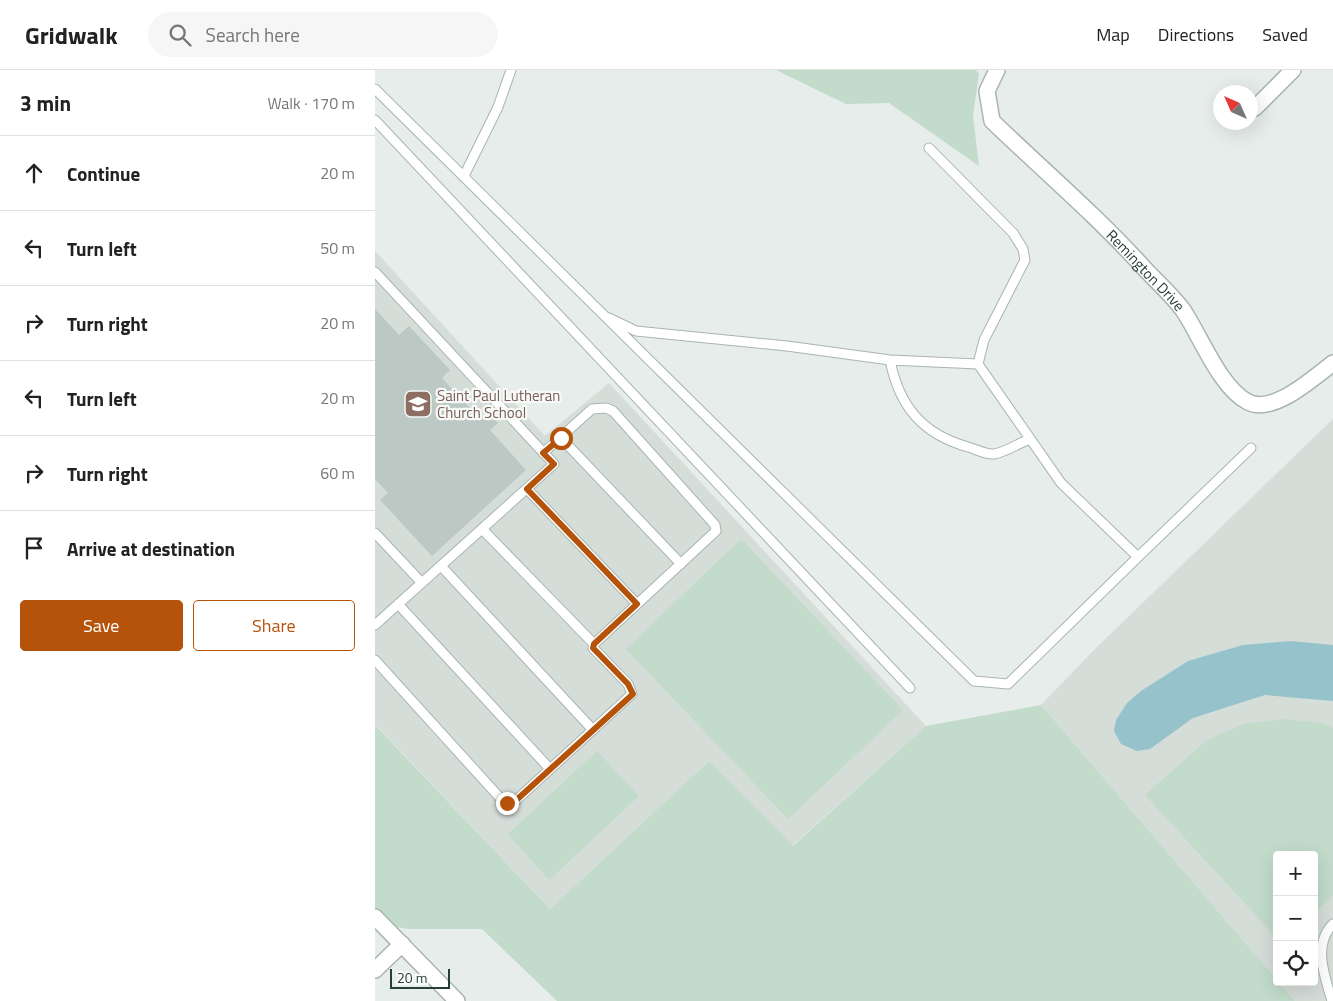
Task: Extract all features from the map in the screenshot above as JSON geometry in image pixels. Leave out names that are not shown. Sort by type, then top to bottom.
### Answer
[{"type":"street","name":"Remington Drive","points":[[997,70],[987,91],[991,121],[1124,247],[1182,309],[1213,363],[1233,390],[1248,403],[1267,406],[1293,392],[1333,363]]},
{"type":"street","points":[[1258,105],[1293,70]]},
{"type":"street","points":[[375,917],[457,1001]]},
{"type":"street","points":[[375,970],[402,944]]},
{"type":"lane","points":[[464,176],[498,107],[511,70]]},
{"type":"lane","points":[[375,89],[609,318],[974,681],[1008,684],[1251,448]]},
{"type":"lane","points":[[375,120],[910,688]]},
{"type":"lane","points":[[929,148],[1013,233],[1023,249],[1025,260],[985,340],[978,364]]},
{"type":"lane","points":[[375,272],[554,464],[422,583],[377,620]]},
{"type":"lane","points":[[609,318],[636,331],[787,346],[890,360],[978,364]]},
{"type":"lane","points":[[890,360],[895,383],[908,408],[929,430],[959,444],[993,454],[1030,439]]},
{"type":"lane","points":[[978,364],[1061,483],[1138,557]]},
{"type":"lane","points":[[543,453],[592,409],[607,408],[613,411],[715,525],[716,531],[594,644]]},
{"type":"lane","points":[[561,438],[681,564]]},
{"type":"lane","points":[[527,489],[637,604]]},
{"type":"lane","points":[[375,660],[507,803],[512,804],[633,694],[628,684],[593,648],[594,644],[482,529]]},
{"type":"lane","points":[[375,533],[422,583]]},
{"type":"lane","points":[[441,566],[593,730]]},
{"type":"lane","points":[[398,604],[550,769]]},
{"type":"lane","points":[[1332,1001],[1320,962],[1326,931],[1333,924]]},
{"type":"shaded area","points":[[375,251],[545,436],[609,383],[926,726],[792,846],[709,761],[550,909],[375,724]]},
{"type":"shaded area","points":[[1333,419],[1333,1001],[1295,1001],[1282,986],[1318,986],[1318,851],[1273,851],[1273,975],[1041,705],[1096,648]]},
{"type":"green space","points":[[776,70],[976,70],[979,74],[973,116],[979,166],[889,103],[846,104]]},
{"type":"green space","points":[[741,539],[903,710],[788,819],[626,649]]},
{"type":"green space","points":[[1041,705],[1273,975],[1273,986],[1282,986],[1295,1001],[557,1001],[482,929],[409,929],[375,924],[375,725],[550,909],[709,761],[793,846],[926,726]]},
{"type":"green space","points":[[1284,719],[1324,723],[1333,728],[1333,895],[1318,909],[1318,851],[1273,851],[1273,934],[1145,795],[1207,740],[1244,724]]},
{"type":"green space","points":[[597,751],[639,796],[549,880],[508,834]]},
{"type":"water","points":[[1291,641],[1333,645],[1333,701],[1265,695],[1193,718],[1150,749],[1137,751],[1121,744],[1114,731],[1116,720],[1127,703],[1141,691],[1188,661],[1243,645]]},
{"type":"building","points":[[375,309],[399,335],[409,326],[450,370],[442,378],[480,419],[488,412],[498,423],[490,430],[526,470],[432,556],[380,500],[388,493],[375,479]]},
{"type":"place","name":"Saint Paul Lutheran Church School","points":[[418,404]]},
{"type":"route","points":[[507,803],[512,804],[633,694],[628,684],[593,648],[594,644],[637,604],[527,489],[554,464],[543,453],[561,438]]}]
